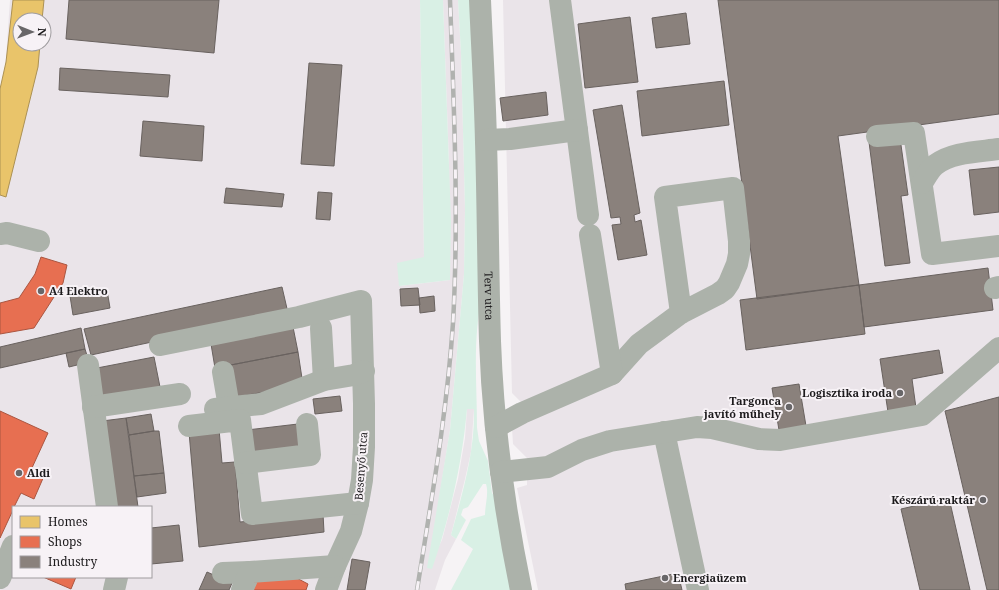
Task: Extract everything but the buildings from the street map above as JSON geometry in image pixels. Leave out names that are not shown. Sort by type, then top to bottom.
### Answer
[{"type":"street","name":"Terv utca","points":[[480,0],[486,140],[490,343],[501,472],[507,518],[521,590]]},
{"type":"street","points":[[560,0],[589,225],[612,374]]},
{"type":"street","points":[[486,140],[510,139],[577,130]]},
{"type":"street","points":[[877,136],[914,133],[932,254],[999,246]]},
{"type":"street","points":[[922,183],[928,172],[943,160],[963,154],[999,149]]},
{"type":"street","points":[[496,427],[522,413],[612,374],[639,344],[681,313],[721,292],[729,283],[734,274],[738,259],[739,241],[733,188],[665,197],[681,313]]},
{"type":"street","points":[[0,234],[7,232],[39,241]]},
{"type":"street","name":"Besenyő utca","points":[[160,345],[299,316],[361,300],[364,448],[358,503],[351,531],[326,590]]},
{"type":"street","points":[[321,328],[324,380]]},
{"type":"street","points":[[501,472],[548,467],[594,445],[610,441],[697,427],[712,428],[759,439],[780,440],[922,415],[999,348]]},
{"type":"street","points":[[88,365],[107,506]]},
{"type":"street","points":[[358,503],[252,514],[240,420],[192,418],[229,407],[261,404],[324,380],[354,375],[363,365]]},
{"type":"street","points":[[223,372],[229,407]]},
{"type":"street","points":[[93,407],[180,394]]},
{"type":"street","points":[[245,463],[310,455],[307,424]]},
{"type":"street","points":[[664,432],[698,590]]},
{"type":"street","points":[[0,578],[12,548]]},
{"type":"street","points":[[223,573],[246,581],[335,566]]},
{"type":"street","points":[[114,590],[117,578]]},
{"type":"shaded area","points":[[10,0],[420,0],[424,257],[399,286],[450,280],[449,163],[443,0],[458,0],[461,53],[465,209],[464,274],[450,430],[428,568],[442,540],[458,479],[465,438],[467,409],[474,409],[471,452],[451,535],[456,539],[445,560],[435,590],[0,590],[0,91],[5,72]]},
{"type":"shaded area","points":[[503,0],[999,0],[999,590],[538,590],[517,488],[527,485],[527,458],[513,444],[512,428],[521,402],[512,393]]},
{"type":"green space","points":[[420,0],[443,0],[451,220],[450,280],[399,286],[397,263],[424,257]]},
{"type":"green space","points":[[458,0],[474,0],[483,292],[477,326],[476,343],[477,428],[479,441],[488,461],[492,493],[497,500],[513,590],[451,590],[473,549],[461,540],[471,519],[485,515],[487,491],[486,484],[483,484],[468,507],[463,509],[461,515],[466,520],[456,539],[451,535],[470,457],[474,425],[474,409],[467,409],[462,450],[450,510],[432,569],[427,568],[450,430],[464,274],[465,209],[461,53]]},
{"type":"railway","points":[[417,590],[443,424],[453,323],[456,202],[450,0]]},
{"type":"place","name":"A4 Elektro","points":[[41,291]]},
{"type":"place","name":"Logisztika iroda","points":[[900,393]]},
{"type":"place","name":"Targonca javító műhely","points":[[789,407]]},
{"type":"place","name":"Aldi","points":[[19,473]]},
{"type":"place","name":"Készárú raktár","points":[[983,500]]},
{"type":"place","name":"Energiaüzem","points":[[665,578]]}]
